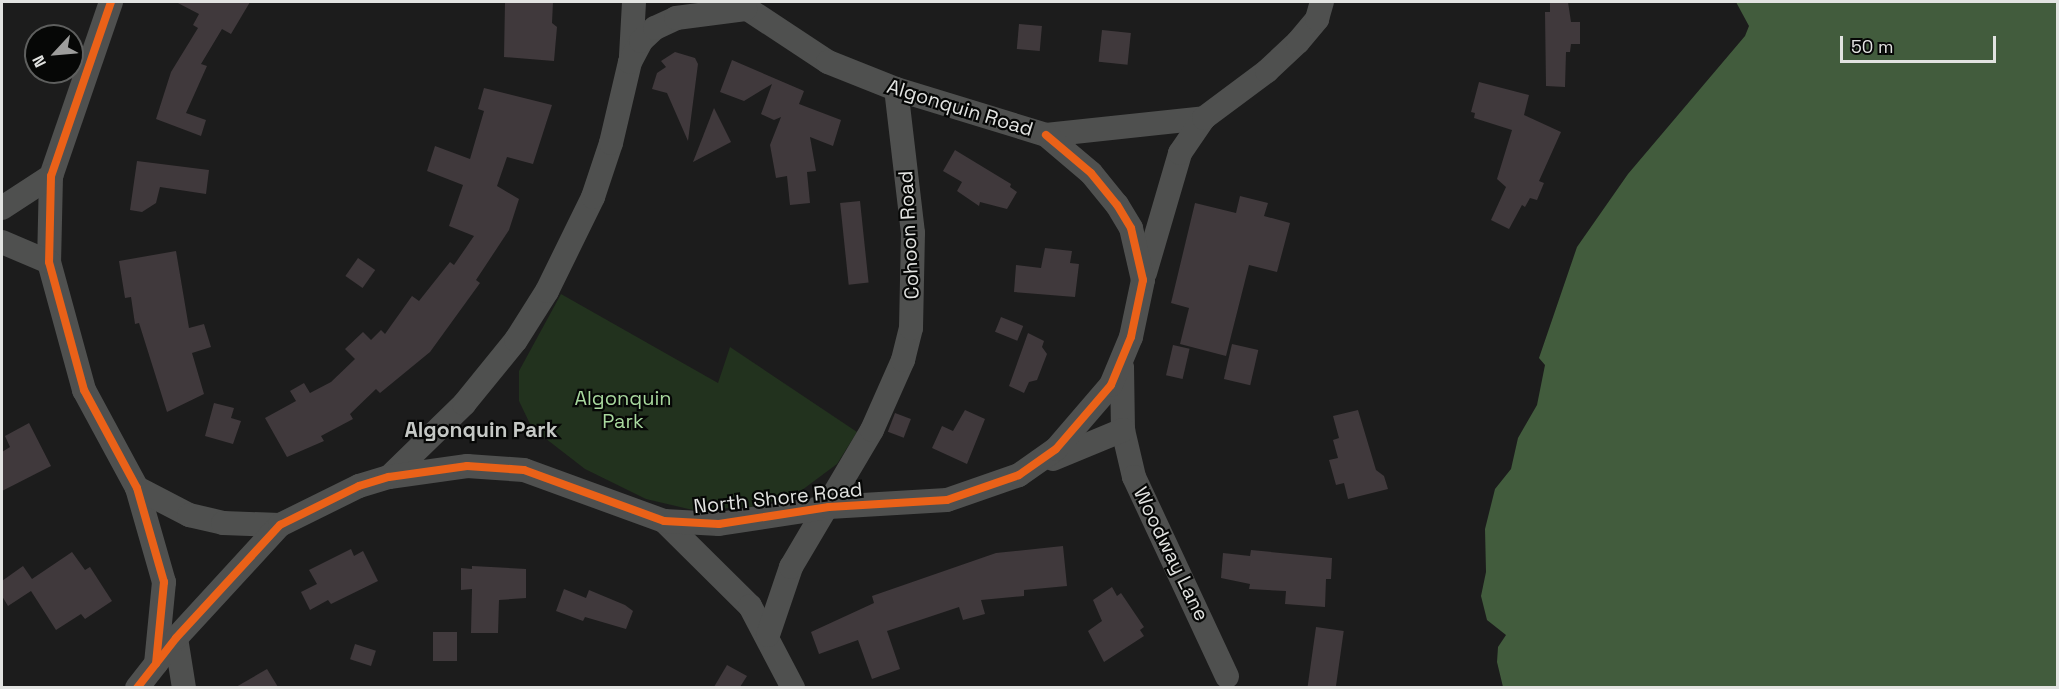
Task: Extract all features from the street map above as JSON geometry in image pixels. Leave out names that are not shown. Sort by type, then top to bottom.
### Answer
[{"type":"street","points":[[111,2],[51,176],[49,262],[84,390],[137,488],[164,582],[156,664]]},
{"type":"street","points":[[389,477],[464,404],[516,340],[547,291],[593,198],[611,143],[630,62],[634,2]]},
{"type":"street","name":"North Shore Road","points":[[137,687],[176,638],[280,525],[359,486],[389,477],[468,466],[524,470],[664,521],[719,524],[829,507],[947,500],[984,490],[1040,462],[1096,407],[1122,363],[1143,280],[1180,153],[1204,118],[1267,71],[1298,42],[1317,19],[1322,2]]},
{"type":"street","points":[[630,62],[641,41],[655,28],[676,18],[741,5]]},
{"type":"street","name":"Algonquin Road","points":[[741,5],[828,62],[896,89],[1046,135],[1204,118]]},
{"type":"street","name":"Cohoon Road","points":[[768,635],[791,567],[829,507],[872,430],[903,360],[911,328],[913,233],[896,89]]},
{"type":"street","name":"North Shore Road","points":[[1046,135],[1091,173],[1117,205],[1134,237],[1143,280]]},
{"type":"street","points":[[2,208],[51,176]]},
{"type":"street","points":[[2,242],[49,262]]},
{"type":"street","name":"Woodway Lane","points":[[1122,363],[1123,430],[1134,477],[1149,514],[1198,609],[1227,676]]},
{"type":"street","points":[[1040,462],[1123,430]]},
{"type":"street","points":[[137,488],[189,515],[223,523],[280,525]]},
{"type":"street","points":[[664,521],[743,599],[768,635],[793,687]]},
{"type":"street","points":[[176,638],[184,687]]},
{"type":"green space","name":"Algonquin Park","points":[[561,294],[718,383],[730,347],[857,432],[837,464],[794,496],[751,507],[693,510],[646,499],[585,469],[532,428],[519,401],[519,371]]},
{"type":"shaded area","points":[[1736,2],[2057,2],[2057,687],[1503,687],[1497,662],[1498,647],[1506,635],[1487,620],[1481,596],[1486,572],[1485,529],[1495,489],[1511,469],[1518,438],[1537,405],[1545,365],[1539,358],[1577,247],[1628,174],[1745,36],[1749,26]]},
{"type":"building","points":[[176,2],[250,2],[231,34],[222,29],[201,64],[207,66],[186,113],[206,120],[201,136],[156,119],[171,72],[198,28],[193,25],[199,14]]},
{"type":"building","points":[[505,2],[553,2],[552,23],[557,27],[554,61],[504,57]]},
{"type":"building","points":[[1550,2],[1568,2],[1571,22],[1580,22],[1580,44],[1571,44],[1570,52],[1566,52],[1565,87],[1546,86],[1545,12],[1550,12]]},
{"type":"building","points":[[1019,24],[1042,26],[1040,51],[1017,49]]},
{"type":"building","points":[[1102,30],[1131,33],[1127,65],[1099,62]]},
{"type":"building","points":[[675,52],[695,58],[698,64],[688,141],[667,93],[652,89],[657,73],[666,67],[661,61]]},
{"type":"building","points":[[732,60],[804,91],[799,104],[841,120],[833,146],[810,137],[816,171],[807,172],[810,203],[790,205],[787,176],[776,178],[770,145],[781,117],[774,120],[761,114],[772,84],[744,101],[720,92]]},
{"type":"building","points":[[1479,82],[1529,95],[1524,115],[1561,132],[1539,181],[1544,183],[1537,200],[1530,198],[1525,207],[1522,205],[1509,229],[1491,220],[1506,187],[1497,179],[1512,130],[1474,118],[1475,113],[1471,112]]},
{"type":"building","points":[[484,88],[552,105],[533,164],[507,157],[497,186],[519,199],[509,230],[476,280],[480,283],[430,352],[380,393],[376,389],[350,414],[353,419],[321,436],[324,441],[287,457],[265,418],[296,401],[290,391],[304,383],[310,393],[331,382],[355,359],[345,349],[363,332],[371,340],[381,330],[385,334],[412,296],[419,301],[450,262],[454,265],[474,236],[449,226],[463,185],[427,171],[435,146],[470,159],[484,111],[478,109]]},
{"type":"building","points":[[714,108],[731,142],[693,162]]},
{"type":"building","points":[[955,150],[1011,184],[1010,187],[1017,192],[1007,209],[980,202],[979,206],[957,191],[962,182],[943,171]]},
{"type":"building","points":[[137,161],[209,170],[206,194],[160,187],[156,203],[142,212],[130,210]]},
{"type":"building","points":[[1240,196],[1268,203],[1264,216],[1290,223],[1277,272],[1249,265],[1226,356],[1180,344],[1189,308],[1171,303],[1195,203],[1236,213]]},
{"type":"building","points":[[860,201],[869,283],[849,285],[840,203]]},
{"type":"building","points":[[1045,248],[1072,251],[1070,263],[1079,264],[1075,297],[1014,292],[1016,265],[1041,268]]},
{"type":"building","points":[[176,251],[189,328],[204,324],[211,347],[192,353],[204,394],[167,412],[139,323],[135,324],[131,297],[125,298],[119,261]]},
{"type":"building","points":[[358,258],[375,270],[363,288],[345,276]]},
{"type":"building","points":[[1001,317],[1023,326],[1017,341],[995,332]]},
{"type":"building","points":[[1028,333],[1044,341],[1042,347],[1047,354],[1037,380],[1029,382],[1024,393],[1009,386]]},
{"type":"building","points":[[1232,344],[1258,350],[1250,385],[1224,379]]},
{"type":"building","points":[[1173,345],[1190,349],[1183,379],[1166,375]]},
{"type":"building","points":[[214,403],[234,408],[231,418],[241,421],[233,444],[205,436]]},
{"type":"building","points":[[965,410],[985,419],[967,464],[932,448],[942,426],[953,431]]},
{"type":"building","points":[[1358,410],[1376,470],[1384,476],[1388,489],[1348,499],[1344,483],[1336,485],[1329,460],[1338,458],[1333,440],[1339,438],[1333,416]]},
{"type":"building","points":[[895,413],[911,419],[904,438],[888,432]]},
{"type":"building","points":[[29,423],[51,466],[2,491],[2,452],[10,447],[5,436]]},
{"type":"building","points":[[1063,546],[1067,586],[1024,590],[1024,596],[981,600],[985,614],[963,620],[959,607],[887,631],[900,669],[872,679],[858,640],[819,654],[811,632],[874,603],[872,596],[996,553]]},
{"type":"building","points":[[351,549],[354,556],[363,551],[378,581],[331,604],[328,600],[310,610],[301,592],[317,584],[309,570]]},
{"type":"building","points":[[1251,550],[1332,558],[1331,579],[1326,579],[1325,607],[1285,604],[1286,591],[1249,589],[1250,584],[1221,578],[1223,553],[1250,556]]},
{"type":"building","points":[[72,552],[85,570],[90,567],[112,601],[85,619],[81,614],[56,630],[31,591],[8,606],[2,596],[2,581],[23,566],[32,579]]},
{"type":"building","points":[[472,566],[526,569],[526,598],[499,600],[498,633],[471,633],[472,589],[461,590],[461,568],[472,569]]},
{"type":"building","points":[[1112,587],[1117,596],[1121,593],[1144,627],[1140,630],[1144,636],[1104,662],[1088,631],[1102,621],[1093,600]]},
{"type":"building","points":[[564,589],[586,598],[589,590],[625,605],[633,611],[626,629],[585,617],[583,621],[556,611]]},
{"type":"building","points":[[1316,627],[1344,631],[1336,688],[1308,687]]},
{"type":"building","points":[[433,632],[457,632],[457,661],[433,661]]},
{"type":"building","points":[[355,644],[376,651],[371,666],[350,659]]},
{"type":"building","points":[[727,665],[747,676],[740,687],[714,687]]},
{"type":"building","points":[[267,669],[278,687],[236,687]]},
{"type":"cycle path","points":[[111,2],[51,176],[49,262],[84,390],[137,488],[164,582],[156,664]]},
{"type":"cycle path","points":[[137,688],[176,638],[280,525],[359,486],[389,477],[467,466],[524,470],[664,521],[719,524],[829,507],[947,500],[1019,475],[1056,449],[1111,385],[1131,337],[1143,280],[1131,228],[1117,205],[1091,173],[1046,135]]},
{"type":"district","name":"Algonquin Park","points":[[481,430]]}]
